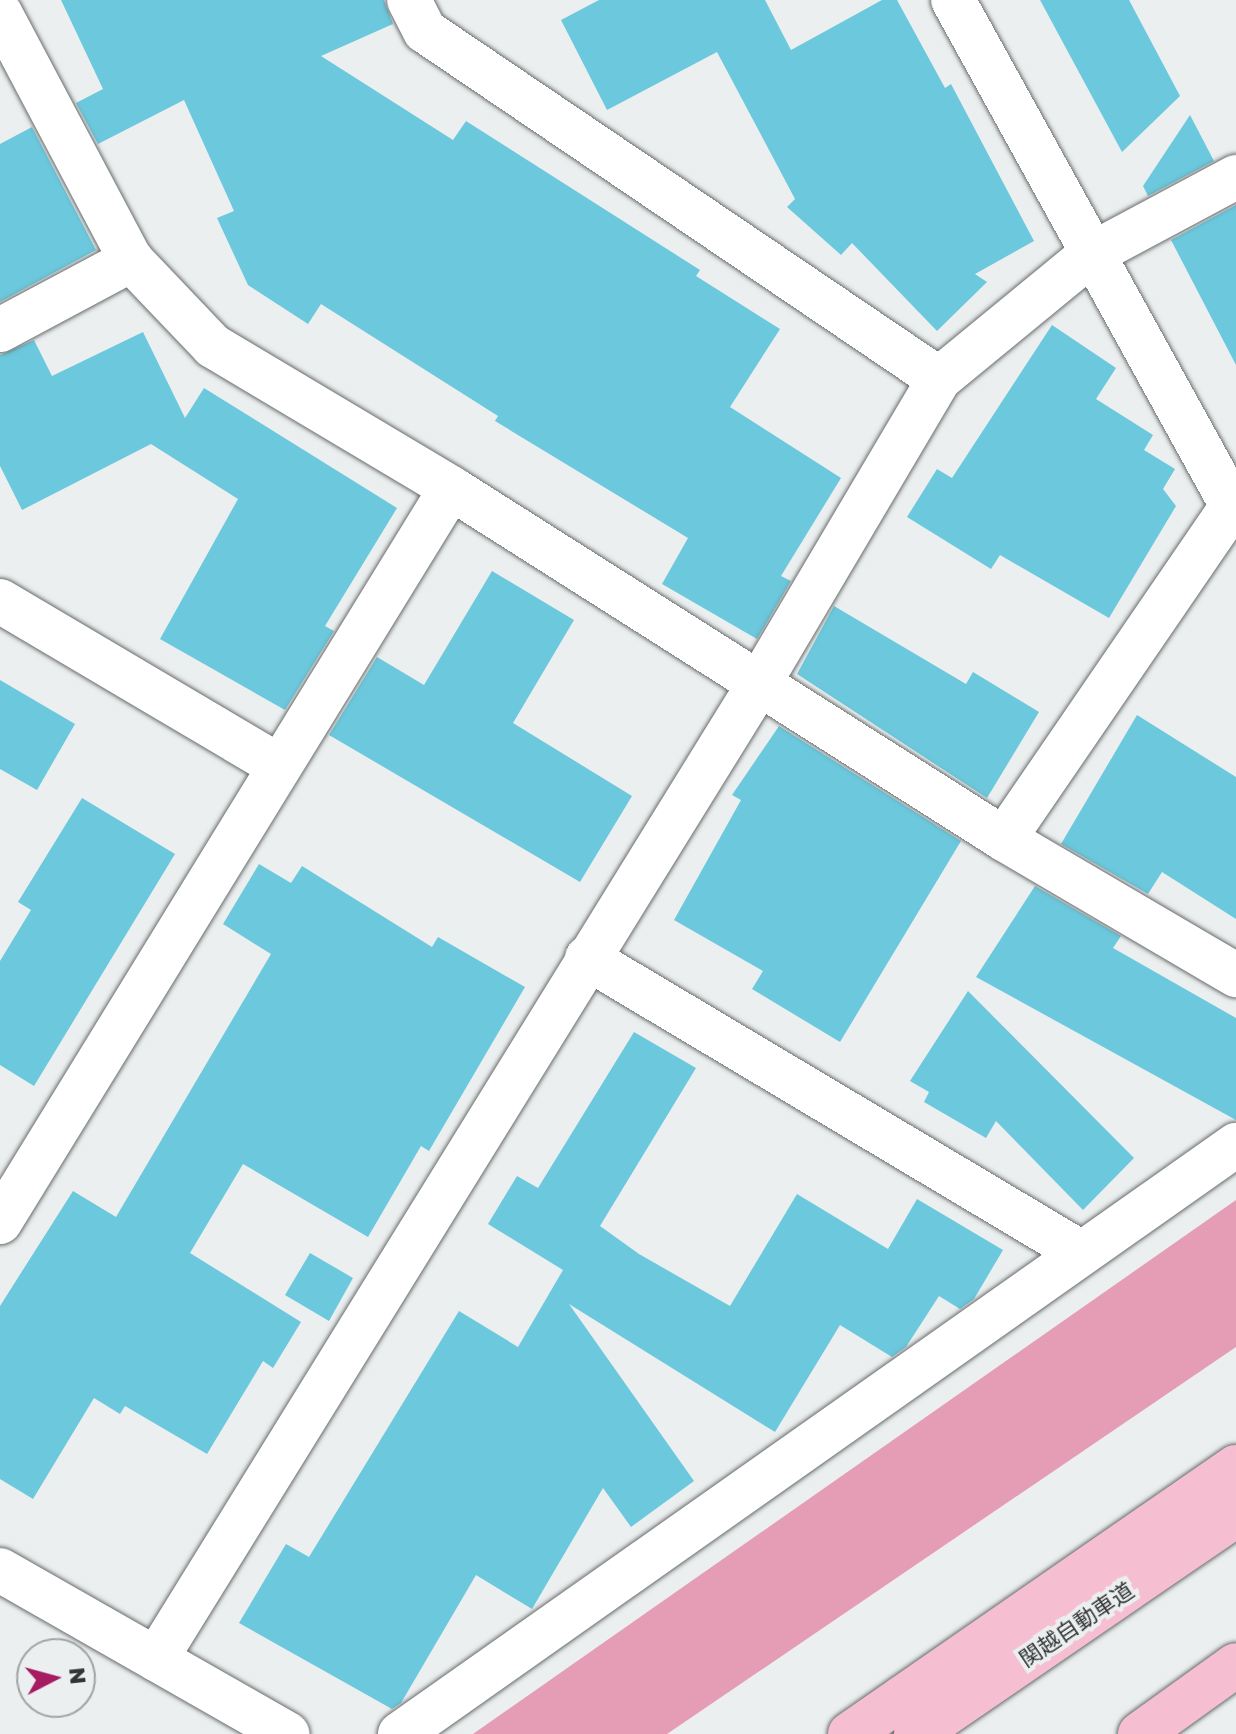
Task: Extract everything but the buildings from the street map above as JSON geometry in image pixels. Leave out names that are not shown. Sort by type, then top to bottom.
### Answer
[{"type":"highway","points":[[850,1734],[1236,1467]]},
{"type":"highway","name":"関越自動車道","points":[[916,1734],[1236,1515]]},
{"type":"highway","points":[[1140,1734],[1236,1665]]},
{"type":"street","points":[[409,0],[425,31],[939,379]]},
{"type":"street","points":[[953,0],[1090,255],[1234,510],[1004,839]]},
{"type":"street","points":[[0,13],[131,260],[213,346],[451,488],[757,687],[1004,839],[1236,975]]},
{"type":"street","points":[[156,1659],[757,687],[939,379],[1090,255],[1236,177]]},
{"type":"street","points":[[0,330],[131,260]]},
{"type":"street","points":[[0,1222],[451,488]]},
{"type":"street","points":[[0,601],[279,766]]},
{"type":"street","points":[[587,958],[1080,1252]]},
{"type":"street","points":[[400,1734],[1236,1145]]},
{"type":"street","points":[[0,1570],[288,1734]]},
{"type":"shaded area","points":[[1236,1200],[1236,1347],[667,1734],[473,1734]]}]
